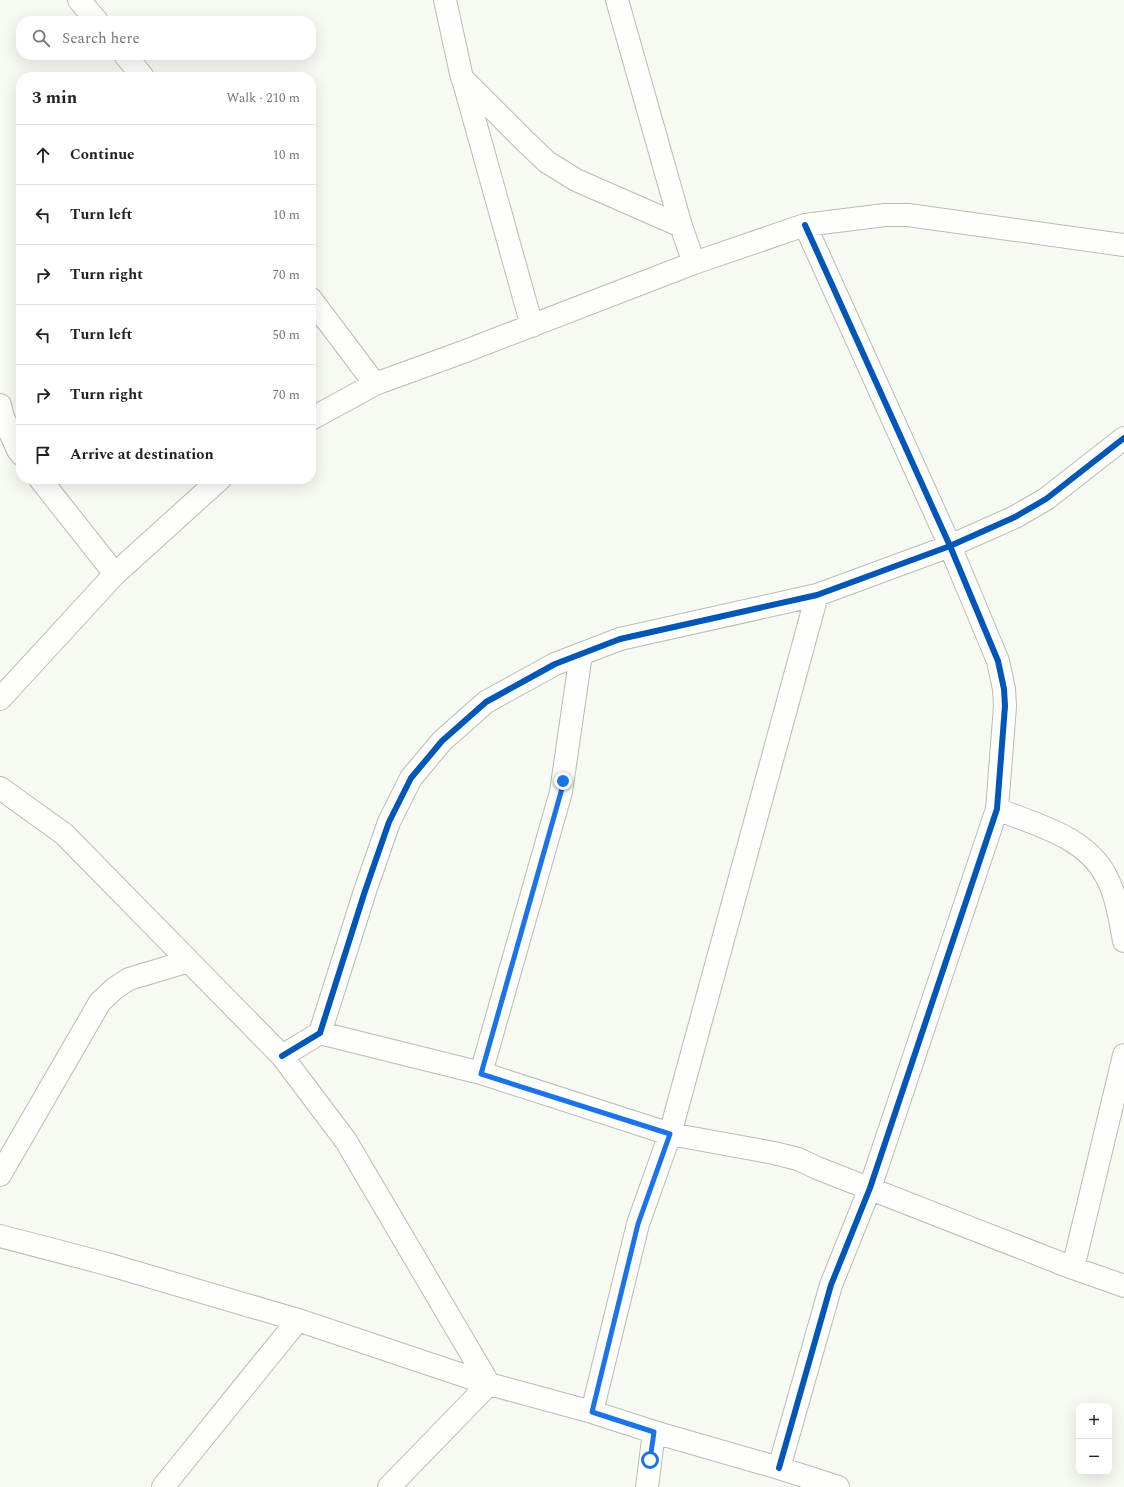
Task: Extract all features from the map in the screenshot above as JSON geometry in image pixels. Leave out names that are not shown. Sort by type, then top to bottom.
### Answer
[{"type":"street","points":[[79,0],[93,16]]},
{"type":"street","points":[[445,0],[462,78],[532,326]]},
{"type":"street","points":[[617,0],[681,226],[694,263]]},
{"type":"street","points":[[129,60],[139,72]]},
{"type":"street","points":[[462,78],[548,162],[576,180],[681,226]]},
{"type":"street","points":[[316,415],[375,384],[532,326],[694,263],[805,225],[885,215],[908,215],[1124,245]]},
{"type":"street","points":[[779,1468],[831,1285],[870,1188],[997,809],[1005,706],[1004,689],[998,661],[950,546],[805,225]]},
{"type":"street","points":[[316,306],[375,384]]},
{"type":"street","points":[[0,405],[3,417],[16,446]]},
{"type":"street","points":[[282,1056],[320,1034],[386,829],[411,778],[442,741],[486,702],[555,664],[620,639],[817,595],[950,546],[1015,517],[1046,499],[1124,438]]},
{"type":"street","points":[[44,484],[115,574]]},
{"type":"street","points":[[0,699],[115,574],[214,484]]},
{"type":"street","points":[[592,1412],[638,1224],[670,1134],[817,595]]},
{"type":"street","points":[[481,1074],[561,792],[581,654]]},
{"type":"street","points":[[0,788],[64,834],[282,1056],[346,1141],[490,1384]]},
{"type":"street","points":[[997,809],[1066,837],[1088,853],[1106,876],[1118,910],[1124,941]]},
{"type":"street","points":[[0,1175],[100,1002],[115,988],[129,980],[189,961]]},
{"type":"street","points":[[320,1034],[481,1074],[670,1134],[774,1153],[798,1159],[817,1168],[1073,1268],[1124,1286]]},
{"type":"street","points":[[1073,1268],[1124,1055]]},
{"type":"street","points":[[0,1236],[107,1264],[298,1320],[490,1384],[592,1412],[838,1487]]},
{"type":"street","points":[[163,1487],[298,1320]]},
{"type":"street","points":[[389,1487],[490,1384]]},
{"type":"street","points":[[646,1487],[654,1432]]},
{"type":"cycle path","points":[[779,1468],[831,1285],[870,1188],[997,809],[1005,706],[1004,689],[998,661],[950,546],[805,225]]},
{"type":"cycle path","points":[[282,1056],[320,1033],[365,891],[389,822],[411,778],[442,741],[486,702],[555,664],[620,639],[817,595],[950,546],[1015,517],[1046,499],[1124,438]]},
{"type":"route","points":[[563,781],[481,1074],[670,1134],[638,1224],[592,1412],[654,1432],[650,1460]]}]
